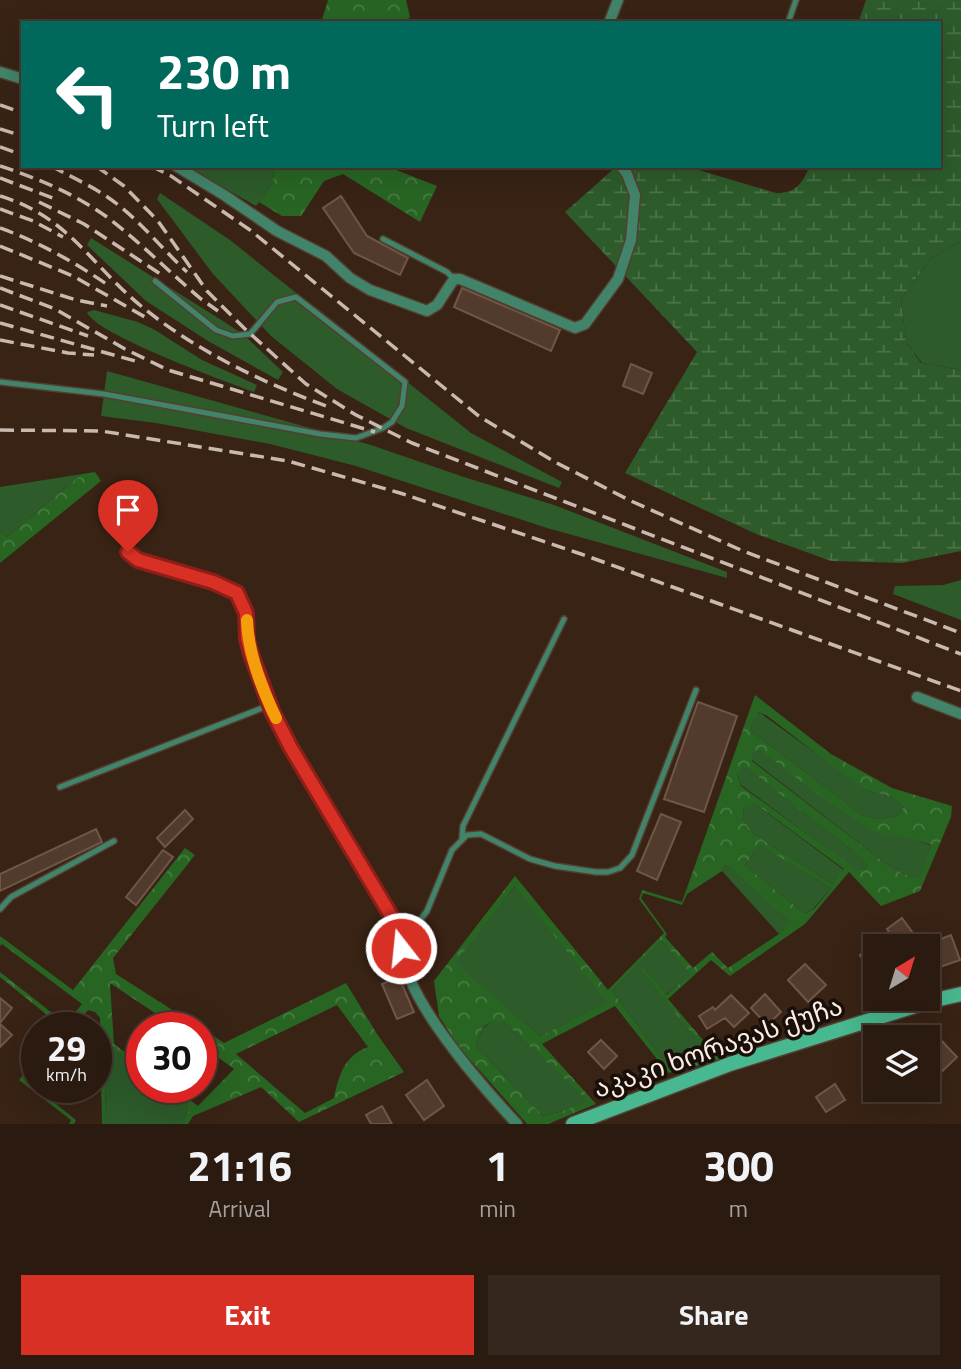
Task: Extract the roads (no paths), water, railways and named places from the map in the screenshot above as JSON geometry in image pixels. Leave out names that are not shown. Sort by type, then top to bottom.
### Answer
[{"type":"street","points":[[610,21],[618,0]]},
{"type":"street","points":[[0,72],[21,78]]},
{"type":"street","points":[[179,168],[277,231],[326,256],[350,278],[370,290],[427,311],[437,305],[453,279],[460,278],[575,328],[585,324],[618,279],[631,240],[635,195],[622,168]]},
{"type":"street","points":[[917,697],[961,714]]},
{"type":"street","points":[[407,938],[401,948],[403,961],[436,1028],[479,1083],[517,1124]]},
{"type":"street","name":"აკაკი ხორავას ქუჩა","points":[[573,1124],[730,1064],[961,994]]},
{"type":"lane","points":[[789,21],[796,0]]},
{"type":"lane","points":[[383,239],[447,272],[453,279]]},
{"type":"lane","points":[[0,382],[104,394],[320,434],[356,438],[392,422],[402,406],[405,382],[296,297],[277,302],[250,334],[233,336],[216,330],[155,281]]},
{"type":"lane","points":[[136,500],[124,539],[128,552],[138,560],[213,582],[237,593],[246,613],[247,639],[270,705],[291,748],[399,929],[407,938],[427,911],[452,850],[462,838],[473,834],[481,834],[518,854],[555,866],[596,872],[620,868],[632,855],[696,690]]},
{"type":"lane","points":[[462,838],[463,826],[564,619]]},
{"type":"lane","points":[[60,787],[270,705]]},
{"type":"lane","points":[[0,909],[11,897],[114,841]]},
{"type":"railway","points":[[0,105],[21,112]]},
{"type":"railway","points":[[0,129],[21,135]]},
{"type":"railway","points":[[0,147],[21,154]]},
{"type":"railway","points":[[0,166],[55,187],[95,209],[218,311]]},
{"type":"railway","points":[[55,168],[117,204],[187,272]]},
{"type":"railway","points":[[99,168],[124,186],[158,221],[207,291],[244,328],[306,384],[356,415],[412,443],[961,654]]},
{"type":"railway","points":[[155,168],[250,230],[480,417],[555,462],[631,501],[743,551],[961,633]]},
{"type":"railway","points":[[0,178],[55,199]]},
{"type":"railway","points":[[0,196],[24,205],[61,229],[141,306],[185,338],[257,377],[332,408]]},
{"type":"railway","points":[[39,202],[84,224],[162,275]]},
{"type":"railway","points":[[0,209],[33,221],[63,237]]},
{"type":"railway","points":[[0,228],[56,253],[108,285]]},
{"type":"railway","points":[[0,246],[73,276],[145,317]]},
{"type":"railway","points":[[0,276],[76,300],[107,306]]},
{"type":"railway","points":[[0,288],[55,309],[168,370],[375,432]]},
{"type":"railway","points":[[0,305],[88,336]]},
{"type":"railway","points":[[0,323],[135,361]]},
{"type":"railway","points":[[0,340],[68,353],[94,355]]},
{"type":"railway","points":[[0,430],[101,431],[288,461],[400,493],[581,554],[961,691]]}]
